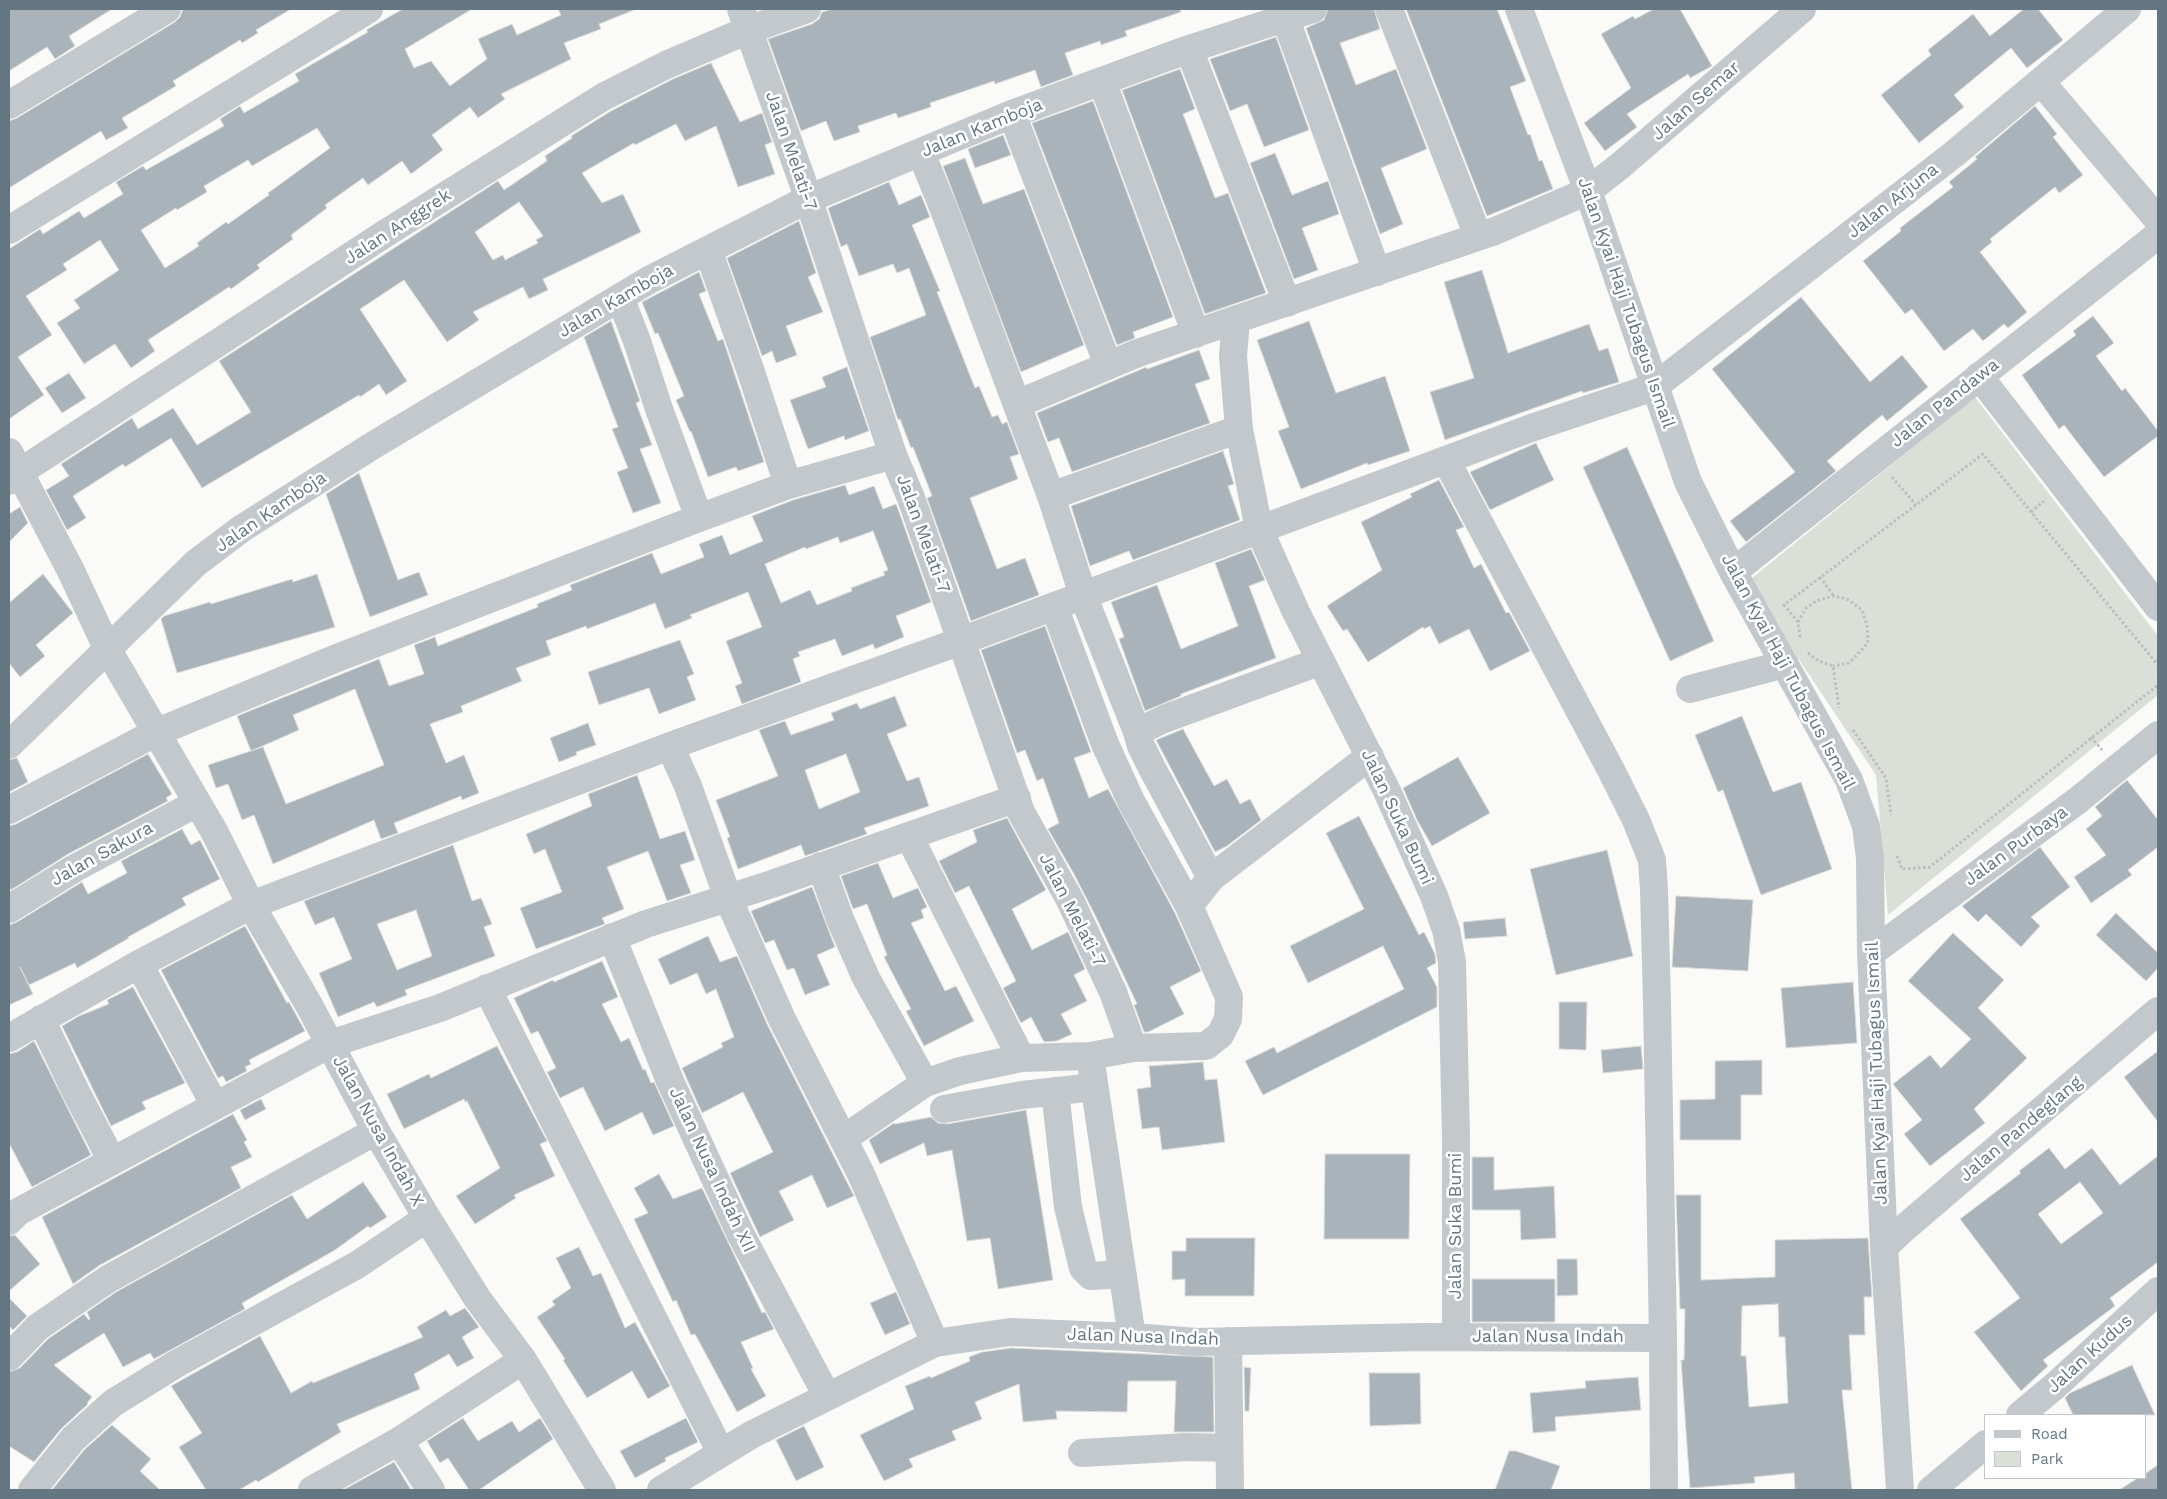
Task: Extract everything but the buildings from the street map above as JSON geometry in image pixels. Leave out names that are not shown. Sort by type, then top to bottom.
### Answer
[{"type":"street","points":[[9,230],[369,9]]},
{"type":"street","name":"Jalan Anggrek","points":[[13,468],[603,97],[666,65],[745,19],[808,9]]},
{"type":"street","name":"Jalan Kamboja","points":[[9,745],[196,563],[241,529],[293,494],[620,297],[808,199],[920,152],[1012,114],[1102,81],[1313,9]]},
{"type":"street","points":[[1389,9],[1478,236]]},
{"type":"street","name":"Jalan Kyai Haji Tubagus Ismail","points":[[1519,9],[1588,191],[1688,482],[1733,572],[1797,653],[1866,826],[1870,858],[1871,953],[1884,1247],[1900,1490]]},
{"type":"street","name":"Jalan Semar","points":[[1017,404],[1138,353],[1478,236],[1588,191],[1621,166],[1802,9]]},
{"type":"street","name":"Jalan Arjuna","points":[[9,1038],[138,964],[251,905],[670,746],[961,641],[1531,428],[1654,387],[1954,154],[2127,9]]},
{"type":"street","points":[[9,105],[159,11]]},
{"type":"street","points":[[1285,18],[1377,272]]},
{"type":"street","name":"Jalan Melati-7","points":[[745,19],[808,199],[893,455],[911,498],[1021,812],[1070,900],[1113,992],[1132,1048]]},
{"type":"street","points":[[1189,50],[1287,303]]},
{"type":"street","points":[[1102,81],[1196,334]]},
{"type":"street","points":[[2041,82],[2158,220]]},
{"type":"street","points":[[1012,114],[1108,365]]},
{"type":"street","points":[[920,152],[946,212],[1051,496],[1083,595],[1141,746],[1211,878]]},
{"type":"street","name":"Jalan Pandawa","points":[[1733,572],[2158,235]]},
{"type":"street","points":[[708,250],[788,485]]},
{"type":"street","points":[[620,297],[699,518]]},
{"type":"street","name":"Jalan Suka Bumi","points":[[1236,320],[1233,356],[1239,429],[1259,529],[1296,612],[1370,756],[1434,896],[1446,930],[1452,962],[1456,1140],[1456,1337]]},
{"type":"street","points":[[1978,376],[2158,607]]},
{"type":"street","points":[[1051,496],[1239,429]]},
{"type":"street","points":[[9,810],[155,733],[337,658],[788,485],[893,455]]},
{"type":"street","points":[[1446,460],[1611,770],[1636,820],[1652,860],[1663,1338],[1664,1490]]},
{"type":"street","name":"Jalan Nusa Indah X","points":[[13,468],[71,570],[108,650],[214,831],[251,905],[426,1218],[477,1298],[523,1360],[602,1490]]},
{"type":"street","points":[[843,1139],[925,1083],[960,1071],[1021,1058],[1090,1056],[1132,1048],[1206,1046],[1220,1036],[1228,1019],[1229,997],[1189,906],[1131,801],[1105,744],[1054,606]]},
{"type":"street","points":[[1690,689],[1797,653]]},
{"type":"street","points":[[1137,732],[1164,719],[1321,661]]},
{"type":"street","name":"Jalan Purbaya","points":[[1871,953],[2077,801],[2158,735]]},
{"type":"street","points":[[670,746],[688,786],[728,898],[782,1017],[861,1174],[935,1343]]},
{"type":"street","points":[[1189,906],[1211,878],[1370,756]]},
{"type":"street","points":[[12,1210],[112,1161],[330,1044],[440,1008],[646,924],[728,898],[1016,798]]},
{"type":"street","name":"Jalan Sakura","points":[[9,909],[75,868],[197,803]]},
{"type":"street","points":[[909,836],[1021,1058]]},
{"type":"street","points":[[820,866],[840,919],[866,978],[925,1083]]},
{"type":"street","name":"Jalan Nusa Indah XII","points":[[612,937],[670,1081],[737,1226],[827,1396]]},
{"type":"street","points":[[138,964],[215,1106]]},
{"type":"street","points":[[487,988],[721,1453]]},
{"type":"street","name":"Jalan Pandeglang","points":[[1884,1247],[2158,1011]]},
{"type":"street","points":[[41,1019],[112,1161]]},
{"type":"street","points":[[1090,1056],[1132,1337]]},
{"type":"street","points":[[944,1109],[1022,1095],[1094,1087]]},
{"type":"street","points":[[1055,1091],[1068,1207],[1083,1268],[1091,1276],[1122,1274]]},
{"type":"street","points":[[9,1357],[38,1327],[108,1279],[376,1131]]},
{"type":"street","points":[[32,1490],[74,1439],[113,1403],[176,1364],[357,1265],[426,1218]]},
{"type":"street","name":"Jalan Kudus","points":[[2021,1414],[2056,1385],[2158,1291]]},
{"type":"street","name":"Jalan Nusa Indah","points":[[661,1490],[751,1435],[935,1343],[1010,1332],[1132,1337],[1196,1342],[1456,1337],[1663,1338]]},
{"type":"street","points":[[1228,1341],[1230,1490]]},
{"type":"street","points":[[312,1490],[399,1441],[523,1360]]},
{"type":"street","points":[[399,1441],[431,1490]]},
{"type":"street","points":[[1931,1490],[1984,1446]]},
{"type":"street","points":[[1082,1453],[1187,1447],[1228,1448]]},
{"type":"path","points":[[1798,622],[1784,605],[1983,454],[2158,665]]},
{"type":"path","points":[[1876,458],[1916,505]]},
{"type":"path","points":[[1820,577],[1834,596]]},
{"type":"path","points":[[1834,596],[1847,599],[1862,610],[1868,625],[1868,643],[1849,663],[1833,666],[1797,653],[1798,622],[1806,608],[1816,601],[1834,596]]},
{"type":"path","points":[[1833,666],[1840,711]]},
{"type":"path","points":[[1896,856],[1902,869],[1930,867],[2158,685]]},
{"type":"path","points":[[1849,725],[1886,778],[1891,817]]},
{"type":"green space","points":[[1975,397],[2158,636],[2158,695],[1888,915],[1876,775],[1747,582]]}]
